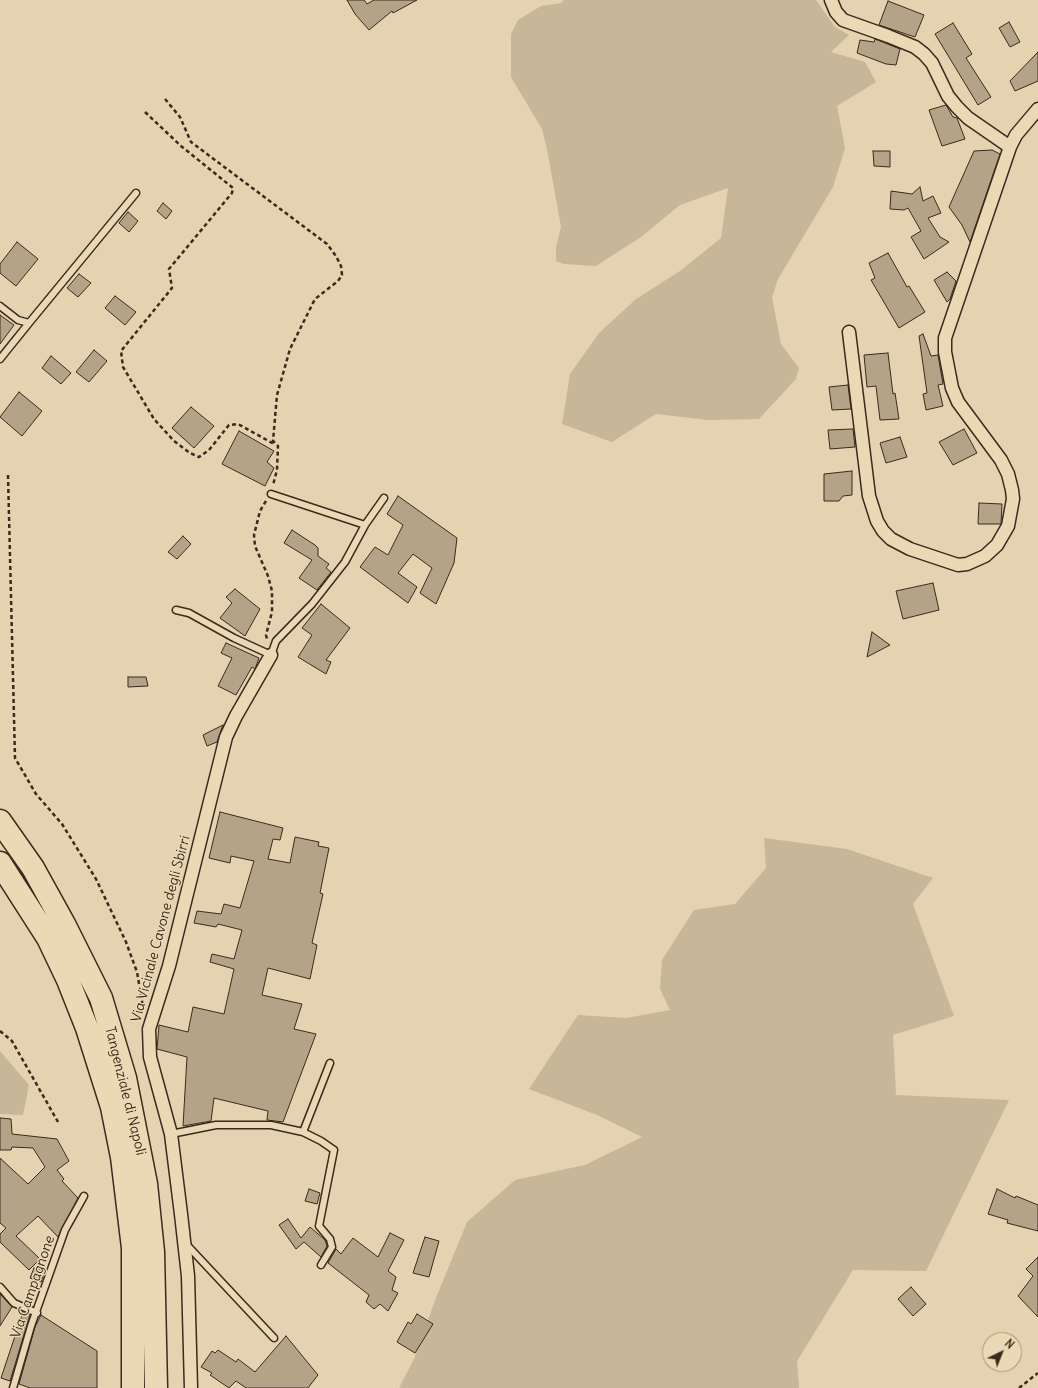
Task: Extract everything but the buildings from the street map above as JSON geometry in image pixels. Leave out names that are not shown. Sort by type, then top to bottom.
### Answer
[{"type":"highway","name":"Tangenziale di Napoli","points":[[0,821],[33,868],[64,924],[98,991],[125,1078],[146,1184],[152,1245],[156,1388]]},
{"type":"highway","name":"Tangenziale di Napoli","points":[[0,863],[48,938],[68,980],[87,1028],[112,1107],[122,1157],[133,1248],[134,1388]]},
{"type":"street","points":[[831,0],[836,12],[843,20],[915,47],[924,54],[932,63],[948,96],[957,107],[973,122],[1010,147]]},
{"type":"street","points":[[849,332],[869,496],[877,521],[891,539],[910,549],[958,565],[967,564],[985,556],[997,545],[1008,526],[1013,499],[1012,490],[1008,474],[1001,460],[958,402],[952,388],[945,352],[945,338],[1010,147],[1016,135],[1038,109]]},
{"type":"street","name":"Via Vicinale Cavone degli Sbirri","points":[[191,1388],[188,1276],[172,1134],[150,1057],[149,1029],[169,966],[226,737],[236,716],[271,655]]},
{"type":"lane","points":[[0,359],[136,193]]},
{"type":"lane","points":[[0,306],[18,320],[29,323]]},
{"type":"lane","points":[[271,494],[365,525]]},
{"type":"lane","points":[[176,610],[189,613],[234,638],[271,655],[276,641],[312,604],[345,562],[365,525],[384,498]]},
{"type":"lane","points":[[303,1132],[330,1063]]},
{"type":"lane","points":[[172,1134],[216,1125],[272,1125],[303,1132],[322,1141],[334,1150],[319,1226],[330,1239],[332,1247],[321,1265]]},
{"type":"lane","name":"Via Campagnone","points":[[12,1388],[65,1230],[84,1196]]},
{"type":"lane","points":[[184,1242],[274,1338]]},
{"type":"lane","points":[[0,1287],[14,1303],[37,1313]]},
{"type":"path","points":[[165,99],[180,117],[191,142],[327,244],[341,266],[342,275],[338,281],[315,299],[290,349],[277,395],[273,441],[278,446],[277,470],[271,494],[260,511],[254,535],[255,546],[268,576],[272,591],[272,612],[266,635],[271,655]]},
{"type":"path","points":[[145,112],[181,146],[233,188],[232,193],[168,269],[172,288],[121,351],[123,367],[154,419],[174,440],[190,453],[199,457],[209,450],[229,425],[238,424],[278,446]]},
{"type":"path","points":[[8,475],[15,758],[36,794],[62,824],[96,879],[132,957],[137,972],[139,991],[149,1029]]},
{"type":"path","points":[[0,1031],[12,1041],[58,1122]]},
{"type":"path","points":[[1019,1388],[1038,1373]]},
{"type":"shaded area","points":[[564,0],[816,0],[835,27],[849,35],[831,52],[865,62],[876,82],[837,106],[845,148],[833,187],[778,279],[772,297],[781,344],[799,368],[796,379],[759,419],[708,420],[656,414],[612,442],[562,424],[570,374],[599,333],[636,299],[680,271],[721,238],[728,188],[680,205],[641,237],[596,266],[564,264],[556,261],[556,247],[561,227],[547,149],[542,129],[511,77],[511,34],[518,20],[541,6],[561,3]]},
{"type":"shaded area","points":[[764,838],[847,849],[933,878],[913,904],[954,1016],[893,1035],[896,1095],[1009,1100],[926,1271],[853,1270],[797,1361],[799,1388],[399,1388],[414,1359],[436,1298],[467,1222],[515,1180],[585,1165],[642,1137],[597,1115],[529,1089],[578,1015],[626,1018],[670,1010],[660,989],[662,960],[694,910],[735,904],[766,868]]},
{"type":"shaded area","points":[[0,1051],[29,1085],[23,1115],[0,1114]]}]
